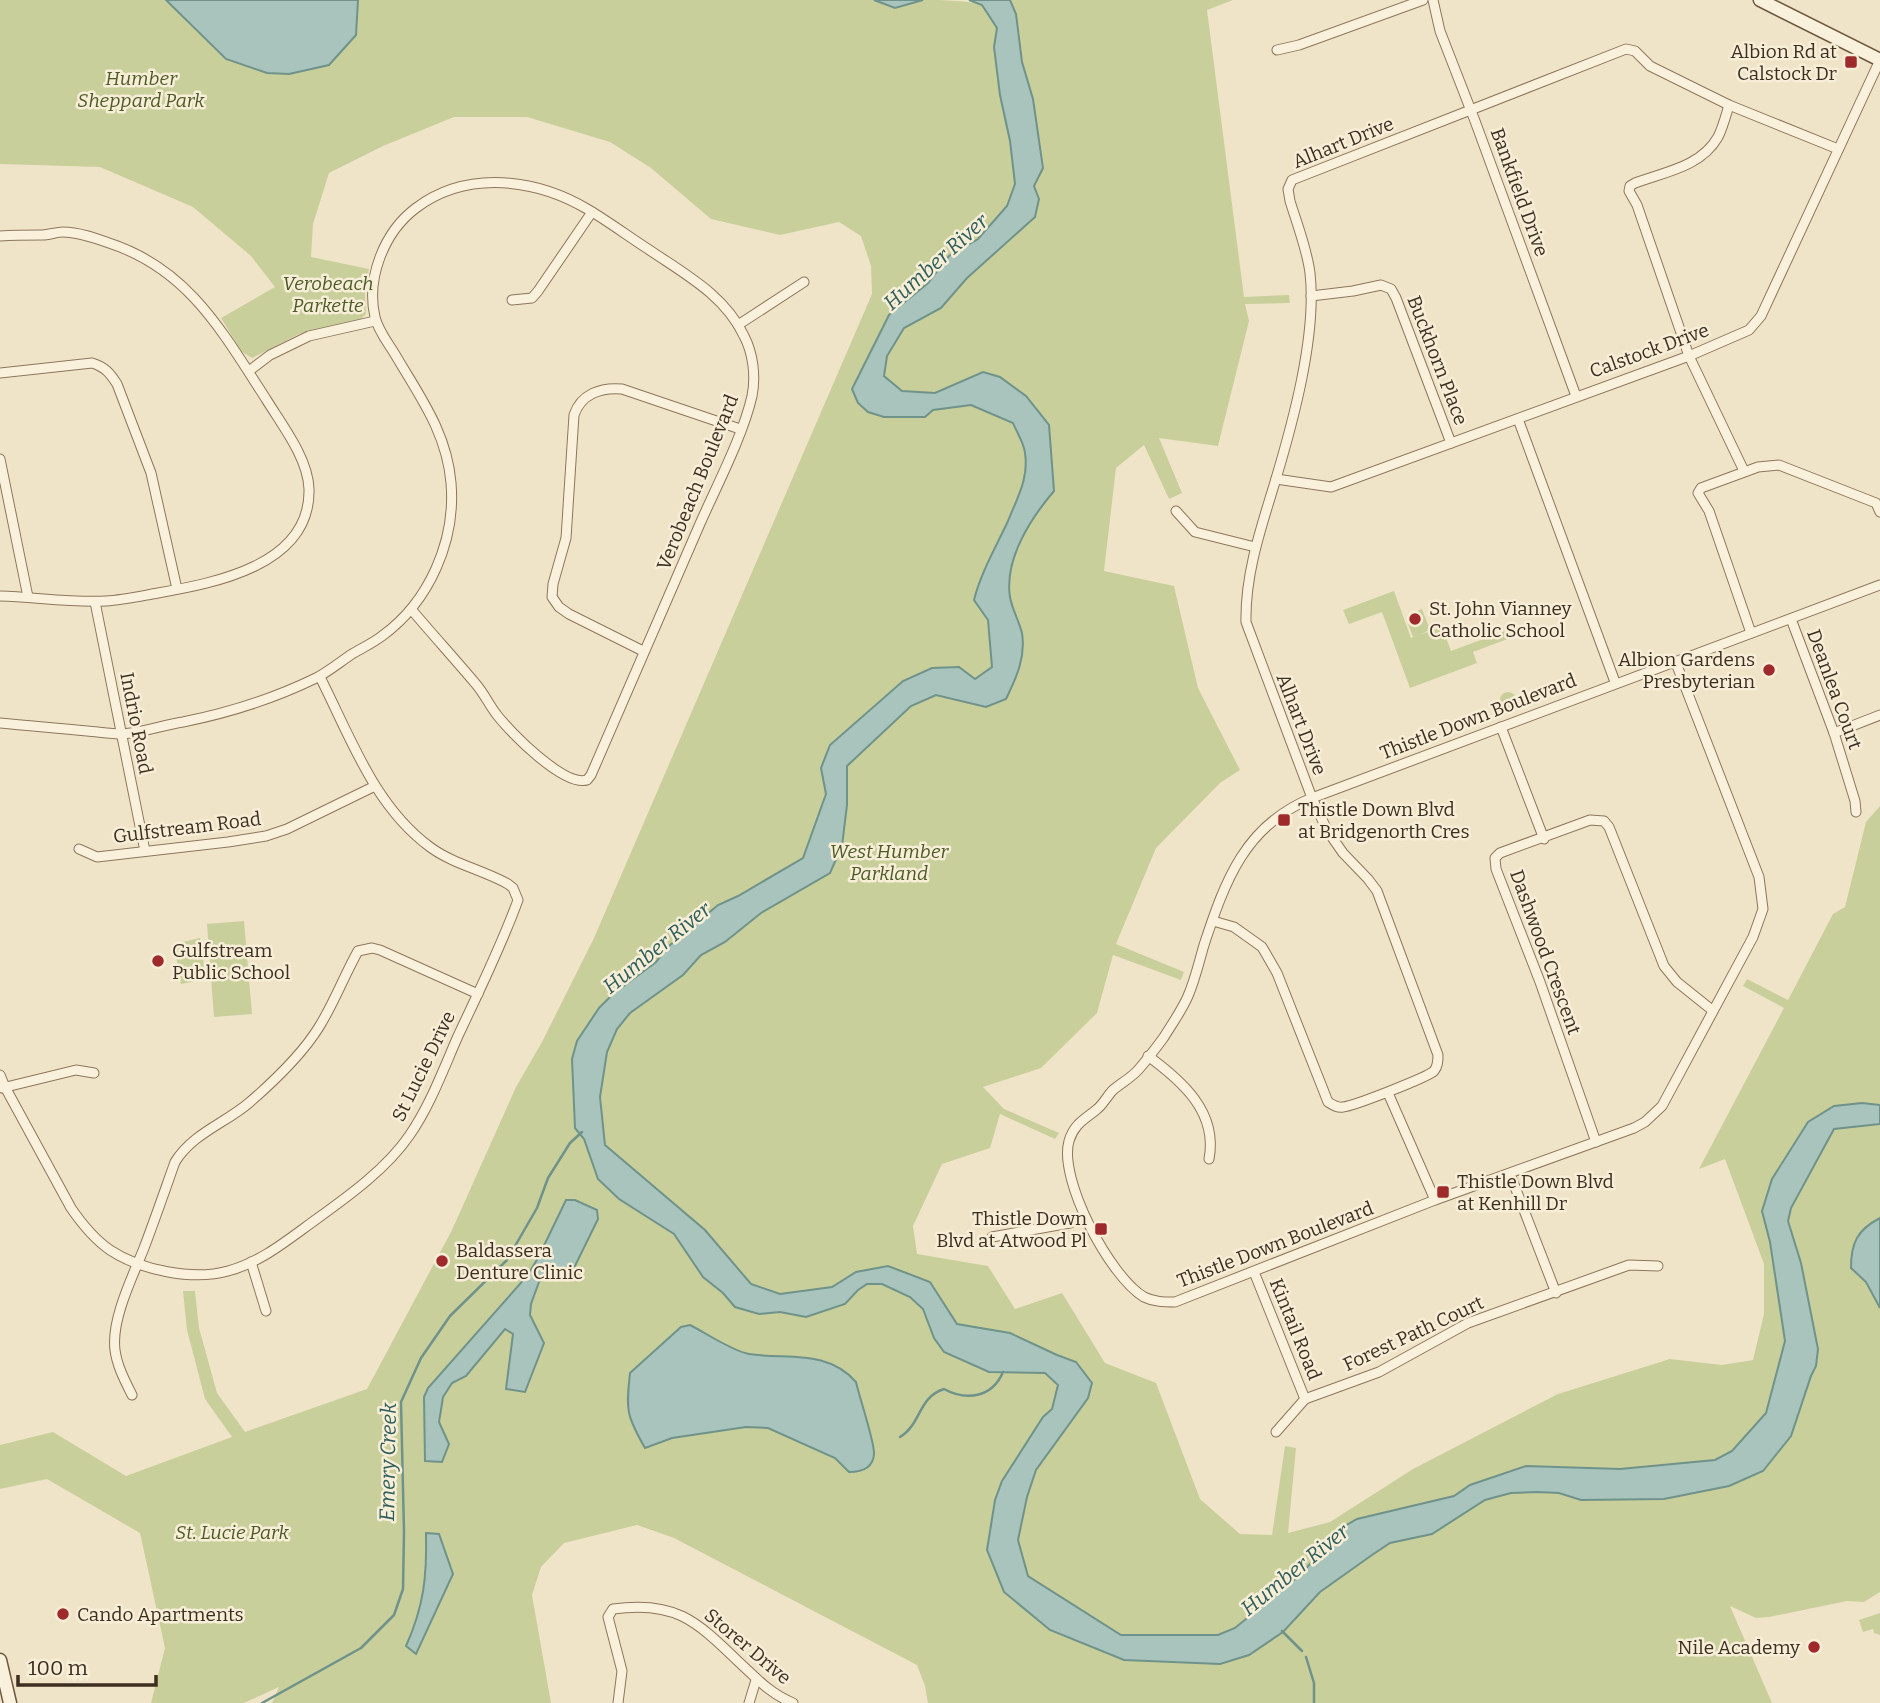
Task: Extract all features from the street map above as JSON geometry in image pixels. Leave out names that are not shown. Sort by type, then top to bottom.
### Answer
[{"type":"main road","points":[[1760,0],[1880,60]]},
{"type":"main road","points":[[0,1660],[10,1703]]},
{"type":"street","points":[[1278,50],[1299,45],[1423,0]]},
{"type":"street","name":"Bankfield Drive","points":[[1433,0],[1440,31],[1576,396]]},
{"type":"street","name":"Alhart Drive","points":[[1213,921],[1234,927],[1262,947],[1276,973],[1328,1102],[1338,1107],[1347,1107],[1388,1093],[1433,1072],[1438,1055],[1377,891],[1334,843],[1312,798],[1246,622],[1255,547],[1276,479],[1301,377],[1311,296],[1308,264],[1288,189],[1292,180],[1626,49],[1635,51],[1650,66],[1730,105],[1838,149]]},
{"type":"street","name":"Calstock Drive","points":[[1276,479],[1331,487],[1689,356],[1744,333],[1761,316],[1880,60]]},
{"type":"street","points":[[1730,105],[1718,136],[1702,154],[1676,170],[1635,183],[1629,189],[1689,356],[1744,471]]},
{"type":"street","name":"Verobeach Boulevard","points":[[375,321],[373,293],[381,254],[411,212],[433,198],[479,183],[509,182],[549,190],[592,212],[702,285],[724,305],[738,325],[752,359],[754,383],[751,401],[591,775],[580,782],[551,766],[518,739],[496,714],[483,692],[411,609]]},
{"type":"street","points":[[512,300],[532,298],[592,212]]},
{"type":"street","points":[[0,236],[62,232],[105,241],[164,268],[201,304],[222,331],[291,436],[309,486],[302,523],[288,544],[255,566],[224,579],[95,601],[0,596]]},
{"type":"street","points":[[738,325],[804,282]]},
{"type":"street","name":"Buckhorn Place","points":[[1311,296],[1381,285],[1391,289],[1451,443]]},
{"type":"street","points":[[0,723],[122,734],[215,716],[320,677],[383,636],[411,609],[430,583],[449,528],[451,482],[440,431],[375,321],[309,336],[270,355],[248,371]]},
{"type":"street","points":[[0,373],[92,363],[101,365],[109,372],[117,384],[151,473],[177,589]]},
{"type":"street","points":[[643,651],[569,614],[559,607],[552,597],[566,538],[574,415],[577,407],[582,400],[601,390],[622,389],[740,429]]},
{"type":"street","points":[[1518,419],[1615,682]]},
{"type":"street","points":[[0,459],[28,597]]},
{"type":"street","points":[[1751,633],[1709,511],[1699,493],[1701,488],[1744,471],[1766,465],[1779,465],[1876,503],[1880,512]]},
{"type":"street","points":[[1176,512],[1195,532],[1255,547]]},
{"type":"street","name":"Thistle Down Boulevard","points":[[1676,663],[1759,877],[1762,916],[1668,1096],[1653,1115],[1634,1128],[1435,1200],[1175,1302],[1156,1301],[1143,1296],[1124,1278],[1091,1230],[1068,1171],[1066,1151],[1072,1130],[1136,1072],[1164,1036],[1188,997],[1231,870],[1273,818],[1312,798],[1615,682],[1676,663],[1880,585]]},
{"type":"street","name":"Indrio Road","points":[[95,601],[145,851]]},
{"type":"street","name":"Deanlea Court","points":[[1791,619],[1834,733],[1855,800],[1856,812]]},
{"type":"street","name":"St Lucie Drive","points":[[0,1074],[2,1088],[84,1227],[113,1252],[159,1271],[197,1275],[228,1272],[251,1262],[335,1206],[376,1171],[406,1140],[427,1105],[496,957],[518,900],[513,888],[498,878],[453,861],[431,848],[405,827],[375,786],[320,677]]},
{"type":"street","points":[[1834,733],[1880,715]]},
{"type":"street","points":[[1501,727],[1544,839]]},
{"type":"street","name":"Gulfstream Road","points":[[79,849],[97,857],[228,842],[278,832],[375,786]]},
{"type":"street","name":"Dashwood Crescent","points":[[1596,1142],[1540,982],[1496,869],[1495,858],[1500,853],[1590,820],[1604,821],[1609,827],[1664,966],[1677,982],[1712,1010]]},
{"type":"street","points":[[132,1395],[121,1373],[115,1350],[118,1325],[128,1280],[138,1262],[181,1153],[195,1139],[248,1104],[300,1052],[329,1012],[358,951],[372,948],[380,950],[478,994]]},
{"type":"street","points":[[1148,1056],[1181,1082],[1200,1107],[1212,1141],[1209,1159]]},
{"type":"street","points":[[2,1088],[76,1070],[94,1073]]},
{"type":"street","points":[[1388,1093],[1435,1200]]},
{"type":"street","points":[[1510,1174],[1556,1293]]},
{"type":"street","points":[[992,1237],[1070,1223],[1085,1217]]},
{"type":"street","points":[[251,1262],[266,1311]]},
{"type":"street","name":"Forest Path Court","points":[[1276,1432],[1305,1399],[1379,1372],[1468,1324],[1629,1265],[1658,1266]]},
{"type":"street","name":"Kintail Road","points":[[1254,1272],[1305,1399]]},
{"type":"street","name":"Storer Drive","points":[[618,1703],[622,1671],[608,1617],[612,1609],[653,1606],[683,1615],[708,1634],[756,1680],[780,1698],[793,1703]]},
{"type":"street","points":[[749,1703],[756,1680]]},
{"type":"green space","name":"West Humber Parkland","points":[[0,0],[874,0],[893,7],[922,0],[960,1],[982,5],[988,0],[1233,0],[1207,10],[1244,297],[1289,295],[1290,303],[1245,304],[1249,321],[1218,446],[1159,438],[1182,493],[1169,499],[1144,445],[1116,468],[1104,571],[1174,586],[1198,688],[1240,770],[1220,783],[1156,848],[1116,944],[1184,972],[1181,980],[1113,955],[1097,1013],[1041,1068],[983,1087],[1004,1109],[1059,1133],[1055,1139],[1000,1114],[990,1148],[942,1164],[913,1226],[917,1254],[988,1266],[1015,1309],[1062,1293],[1105,1363],[1156,1383],[1200,1499],[1240,1534],[1272,1535],[1285,1446],[1296,1448],[1288,1533],[1330,1522],[1413,1469],[1558,1394],[1670,1359],[1722,1365],[1753,1360],[1764,1314],[1764,1264],[1725,1159],[1699,1169],[1784,1008],[1743,986],[1747,979],[1788,1000],[1833,914],[1845,907],[1866,822],[1880,806],[1880,1592],[1864,1602],[1847,1601],[1769,1617],[1756,1618],[1730,1606],[1772,1703],[928,1703],[917,1665],[674,1538],[637,1525],[564,1543],[541,1567],[532,1595],[551,1703],[272,1703],[279,1687],[244,1703],[151,1703],[165,1648],[140,1533],[47,1479],[0,1489],[0,1445],[53,1432],[126,1476],[232,1437],[205,1399],[187,1330],[183,1291],[195,1291],[199,1328],[217,1393],[245,1432],[367,1389],[452,1230],[516,1087],[542,1042],[594,938],[872,294],[871,266],[861,236],[839,222],[780,235],[711,219],[651,168],[610,142],[527,117],[454,117],[383,146],[329,173],[313,224],[311,257],[369,269],[365,294],[366,314],[359,321],[299,334],[252,358],[242,352],[221,318],[275,287],[251,256],[193,207],[100,167],[0,164]]},
{"type":"green space","points":[[1394,591],[1411,638],[1413,637],[1407,621],[1410,614],[1422,609],[1430,630],[1419,635],[1442,627],[1451,651],[1510,629],[1513,637],[1473,652],[1477,663],[1410,688],[1382,612],[1349,624],[1343,610]]},
{"type":"green space","points":[[1508,692],[1514,694],[1514,706],[1508,708],[1502,706],[1500,700],[1502,694]]},
{"type":"green space","points":[[244,921],[252,1014],[214,1017],[207,924]]},
{"type":"green space","points":[[200,938],[206,979],[181,984],[174,944]]},
{"type":"green space","points":[[1880,1613],[1880,1635],[1874,1633],[1873,1629],[1863,1632],[1859,1620]]},
{"type":"water","points":[[166,0],[358,0],[356,35],[329,65],[289,74],[267,73],[226,59]]},
{"type":"water","points":[[874,0],[923,0],[895,8]]},
{"type":"water","points":[[969,0],[1010,0],[1016,14],[1022,62],[1033,99],[1043,168],[1034,186],[1039,199],[1035,217],[967,278],[941,308],[904,328],[887,356],[884,376],[902,391],[935,393],[983,372],[1000,377],[1026,396],[1049,425],[1054,491],[1021,540],[1011,568],[1009,583],[1011,602],[1022,633],[1023,651],[1019,668],[1006,699],[986,707],[936,695],[911,706],[847,766],[847,805],[842,846],[830,873],[761,913],[725,942],[701,955],[683,975],[630,1013],[617,1029],[607,1052],[600,1097],[605,1145],[705,1230],[751,1284],[780,1294],[832,1287],[856,1272],[888,1266],[930,1282],[957,1324],[1010,1333],[1076,1362],[1092,1383],[1088,1398],[1036,1470],[1027,1497],[1018,1540],[1028,1576],[1121,1635],[1218,1635],[1235,1628],[1301,1574],[1343,1527],[1357,1519],[1454,1496],[1470,1485],[1526,1466],[1620,1469],[1715,1460],[1732,1451],[1766,1413],[1785,1341],[1770,1242],[1762,1211],[1772,1179],[1808,1122],[1834,1106],[1862,1103],[1880,1105],[1880,1124],[1834,1129],[1791,1208],[1788,1221],[1801,1263],[1818,1349],[1816,1366],[1791,1436],[1763,1471],[1729,1486],[1664,1499],[1581,1500],[1559,1493],[1537,1492],[1511,1493],[1485,1500],[1432,1534],[1390,1543],[1320,1592],[1283,1632],[1249,1655],[1220,1664],[1124,1660],[1050,1630],[1004,1592],[987,1550],[995,1500],[1002,1481],[1043,1417],[1052,1409],[1058,1385],[1045,1373],[989,1372],[944,1352],[934,1338],[923,1309],[910,1297],[882,1284],[867,1284],[845,1304],[806,1317],[780,1312],[759,1314],[735,1307],[703,1277],[674,1234],[619,1199],[598,1179],[584,1139],[575,1128],[572,1059],[577,1041],[599,1008],[613,994],[656,962],[670,945],[718,905],[803,858],[826,794],[821,768],[830,745],[903,681],[932,668],[959,667],[975,679],[992,667],[988,620],[974,600],[1024,480],[1024,449],[1013,423],[971,405],[933,410],[925,417],[884,417],[868,412],[858,403],[852,389],[889,315],[928,283],[949,256],[978,239],[1007,206],[1015,184],[994,47],[997,28],[982,5]]},
{"type":"water","points":[[566,1200],[575,1200],[597,1210],[598,1219],[575,1266],[550,1273],[539,1282],[530,1315],[544,1343],[525,1392],[506,1389],[513,1334],[505,1329],[466,1376],[452,1383],[443,1397],[439,1422],[449,1444],[442,1462],[425,1461],[424,1397],[428,1388],[527,1276]]},
{"type":"water","points":[[1880,1218],[1880,1308],[1866,1282],[1851,1268],[1852,1251],[1857,1238],[1866,1227]]},
{"type":"water","points":[[690,1325],[742,1352],[819,1360],[845,1372],[856,1382],[870,1430],[874,1454],[869,1466],[849,1472],[835,1458],[768,1428],[746,1427],[672,1438],[645,1448],[629,1412],[630,1373],[681,1327]]},
{"type":"water","points":[[426,1533],[439,1534],[453,1574],[416,1654],[406,1646],[417,1618],[423,1591]]},
{"type":"waterway","name":"Emery Creek","points":[[262,1703],[361,1648],[394,1615],[403,1589],[401,1402],[421,1358],[450,1316],[507,1260],[537,1208],[548,1178],[570,1143],[582,1132]]},
{"type":"waterway","points":[[900,1437],[912,1426],[929,1398],[936,1393],[944,1389],[961,1395],[978,1395],[992,1387],[1003,1372]]},
{"type":"waterway","points":[[1282,1631],[1302,1651]]},
{"type":"waterway","points":[[1306,1657],[1314,1683],[1314,1703]]},
{"type":"place","name":"Albion Rd at Calstock Dr","points":[[1851,62]]},
{"type":"place","name":"St. John Vianney Catholic School","points":[[1415,619]]},
{"type":"place","name":"Albion Gardens Presbyterian","points":[[1769,670]]},
{"type":"place","name":"Thistle Down Blvd at Bridgenorth Cres","points":[[1284,820]]},
{"type":"place","name":"Gulfstream Public School","points":[[158,961]]},
{"type":"place","name":"Thistle Down Blvd at Kenhill Dr","points":[[1443,1192]]},
{"type":"place","name":"Thistle Down Blvd at Atwood Pl","points":[[1101,1229]]},
{"type":"place","name":"Baldassera Denture Clinic","points":[[442,1261]]},
{"type":"place","name":"Cando Apartments","points":[[63,1614]]},
{"type":"place","name":"Nile Academy","points":[[1814,1647]]},
{"type":"park label","name":"Humber Sheppard Park","points":[[141,89]]},
{"type":"park label","name":"Verobeach Parkette","points":[[328,294]]},
{"type":"park label","name":"St. Lucie Park","points":[[232,1532]]},
{"type":"water label","name":"Humber River","points":[[936,262]]},
{"type":"water label","name":"Humber River","points":[[657,948]]},
{"type":"water label","name":"Humber River","points":[[1295,1570]]}]
